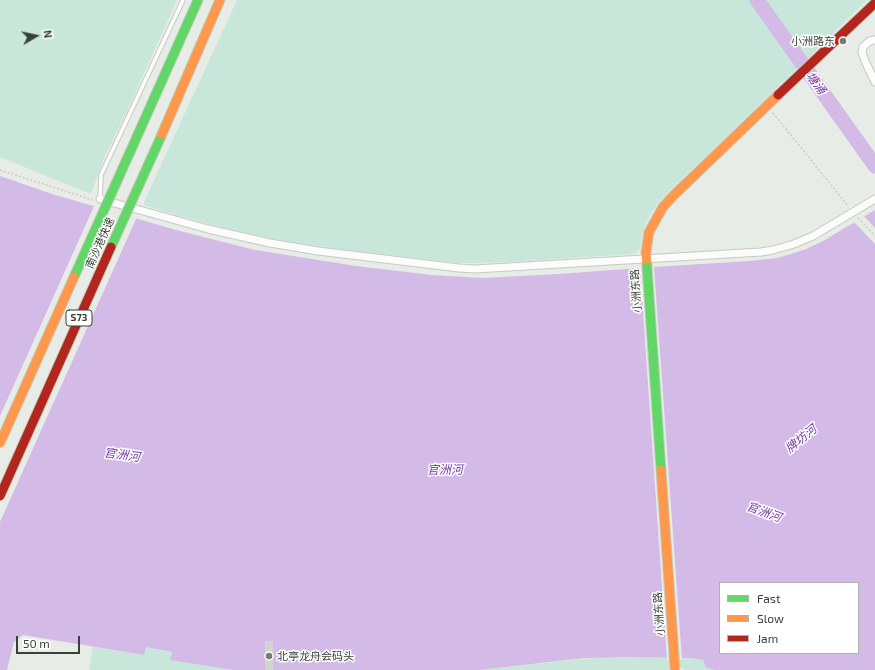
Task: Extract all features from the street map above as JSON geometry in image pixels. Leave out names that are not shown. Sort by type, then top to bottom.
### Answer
[{"type":"main road","name":"南沙港快速","points":[[0,443],[198,0]]},
{"type":"main road","name":"南沙港快速","points":[[0,496],[159,141],[220,0]]},
{"type":"main road","name":"小洲东路","points":[[675,669],[646,263],[650,232],[663,207],[673,196],[875,3]]},
{"type":"street","points":[[875,40],[870,41],[865,45],[862,52],[875,82]]},
{"type":"street","points":[[100,199],[208,230],[270,243],[318,251],[475,269],[646,263],[773,250],[808,238],[875,199]]},
{"type":"lane","points":[[100,199],[102,175],[183,0]]},
{"type":"path","points":[[767,106],[853,212],[875,236]]},
{"type":"path","points":[[0,170],[92,200],[100,199]]},
{"type":"green space","points":[[0,0],[177,0],[105,156],[91,194],[0,157]]},
{"type":"green space","points":[[237,0],[867,0],[668,192],[655,207],[646,223],[640,248],[637,252],[633,254],[511,262],[458,263],[285,241],[233,230],[144,205],[144,202]]},
{"type":"green space","points":[[93,647],[144,655],[145,647],[172,652],[171,660],[233,670],[89,670]]},
{"type":"green space","points":[[602,657],[691,658],[703,660],[706,668],[716,670],[684,670],[682,668],[666,670],[479,670]]},
{"type":"water","points":[[0,176],[52,194],[176,230],[255,250],[356,266],[431,275],[483,278],[777,258],[806,249],[823,241],[875,210],[875,670],[716,670],[706,668],[703,660],[691,658],[624,657],[584,658],[479,670],[233,670],[170,660],[172,652],[146,647],[144,655],[23,635],[14,642],[7,670],[0,670]]},
{"type":"pier","points":[[95,204],[137,217],[0,522],[0,416]]},
{"type":"pier","points":[[863,215],[875,228],[875,244],[854,222]]},
{"type":"pier","points":[[654,267],[682,660],[667,660],[640,268]]},
{"type":"building","name":"北亭龙舟会码头","points":[[265,641],[273,641],[273,670],[265,670]]},
{"type":"waterway","name":"塘涌","points":[[757,0],[875,166]]},
{"type":"traffic: fast","points":[[139,132],[198,0]]},
{"type":"traffic: fast","points":[[74,277],[139,132]]},
{"type":"traffic: fast","points":[[111,247],[159,141]]},
{"type":"traffic: fast","points":[[647,267],[661,470]]},
{"type":"traffic: slow","points":[[159,141],[220,0]]},
{"type":"traffic: slow","points":[[647,267],[646,252],[649,232],[663,207],[778,95]]},
{"type":"traffic: slow","points":[[0,443],[74,277]]},
{"type":"traffic: slow","points":[[661,470],[675,669]]},
{"type":"traffic: jam","points":[[778,95],[875,3]]},
{"type":"traffic: jam","points":[[0,496],[111,247]]},
{"type":"place","name":"小洲路东","points":[[843,41]]},
{"type":"place","name":"北亭龙舟会码头","points":[[269,656]]},
{"type":"water label","name":"牌坊河","points":[[801,439]]},
{"type":"water label","name":"官洲河","points":[[122,455]]},
{"type":"water label","name":"官洲河","points":[[445,470]]},
{"type":"water label","name":"官洲河","points":[[764,512]]}]
